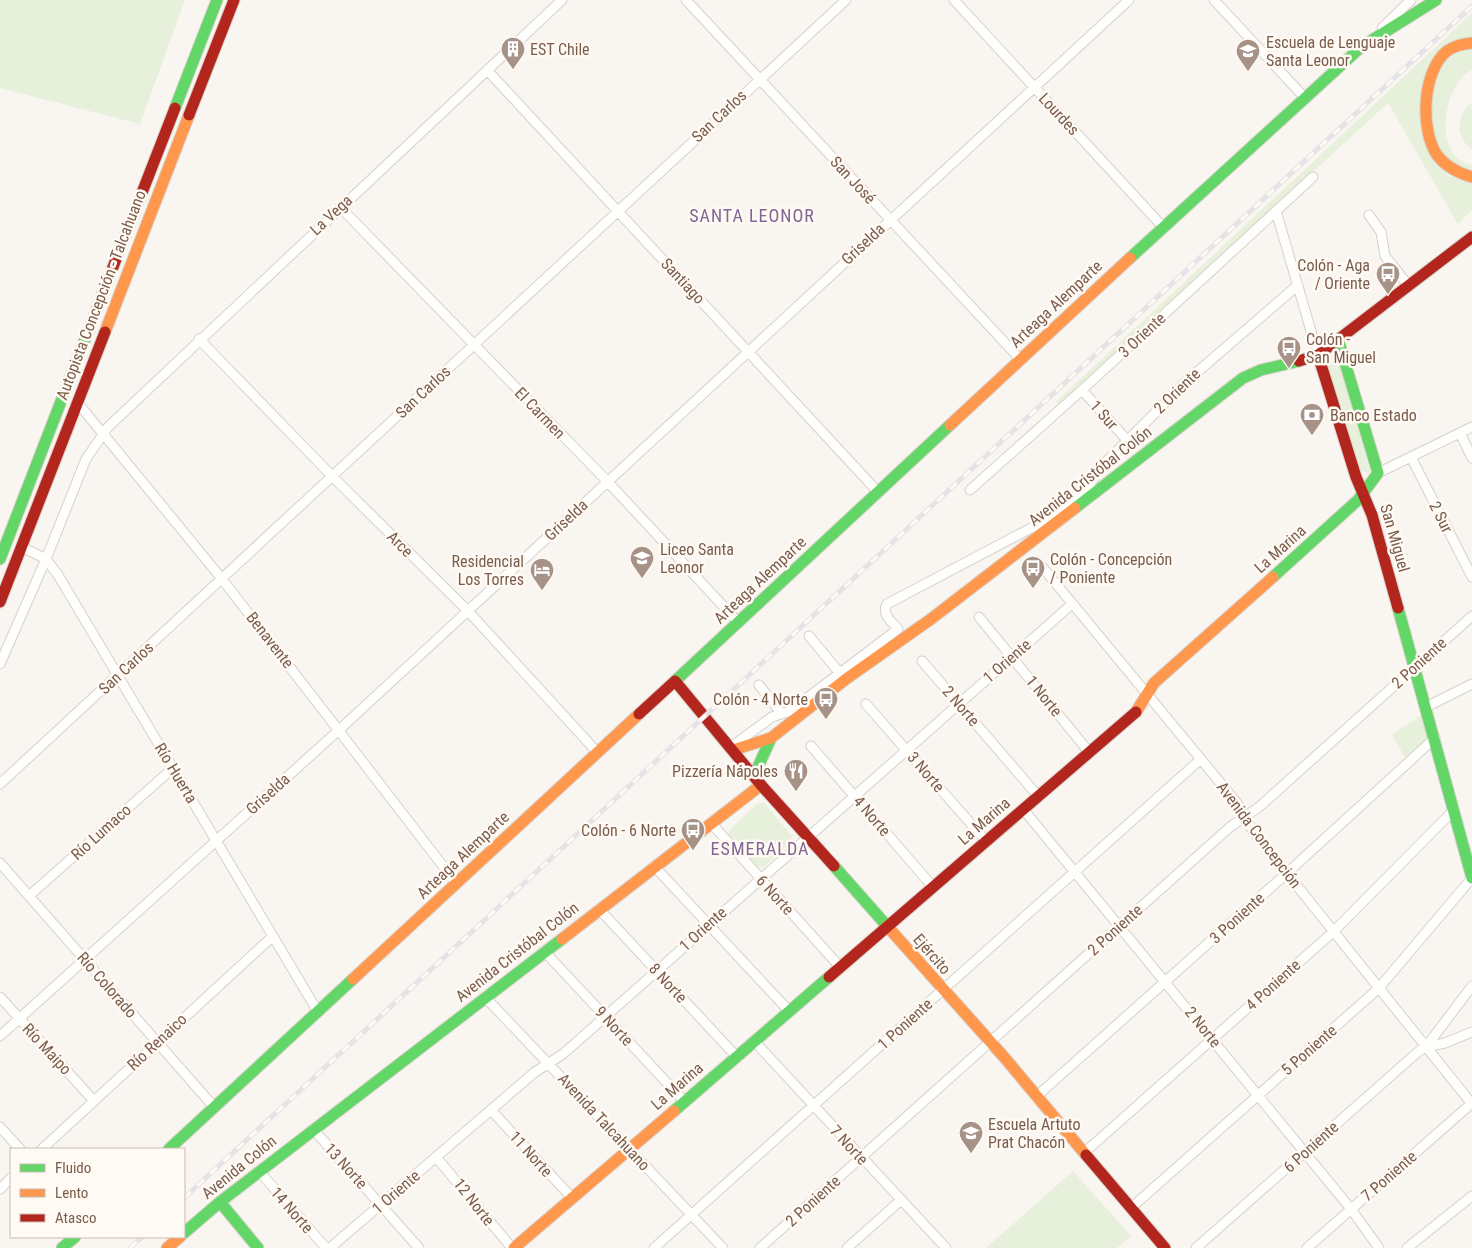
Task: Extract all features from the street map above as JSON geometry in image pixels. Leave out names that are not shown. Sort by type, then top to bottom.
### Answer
[{"type":"main road","name":"Autopista Concepción - Talcahuano","points":[[0,559],[217,0]]},
{"type":"main road","name":"Autopista Concepción - Talcahuano","points":[[0,602],[234,0]]},
{"type":"main road","name":"Arteaga Alemparte","points":[[170,1148],[1020,359],[1305,98],[1375,36],[1418,14],[1436,0]]},
{"type":"main road","points":[[1472,43],[1452,47],[1437,60],[1430,77],[1425,118],[1429,140],[1437,154],[1455,170],[1472,177]]},
{"type":"main road","name":"Avenida Cristóbal Colón","points":[[732,749],[771,738],[846,679],[939,613],[1237,382],[1257,371],[1296,363],[1318,355],[1472,238]]},
{"type":"main road","points":[[1338,339],[1378,473]]},
{"type":"main road","name":"San Miguel","points":[[1318,355],[1356,477],[1364,492],[1470,862],[1472,878]]},
{"type":"main road","name":"La Marina","points":[[513,1248],[1136,713],[1154,683],[1348,511],[1364,492],[1372,478],[1378,473]]},
{"type":"main road","name":"Ejército","points":[[675,681],[757,780],[1037,1096],[1165,1248]]},
{"type":"main road","points":[[757,780],[771,738]]},
{"type":"main road","name":"Avenida Cristóbal Colón","points":[[292,1145],[711,823],[757,780]]},
{"type":"main road","name":"Avenida Colón","points":[[185,1232],[292,1145]]},
{"type":"main road","points":[[220,1202],[258,1248]]},
{"type":"main road","points":[[62,1248],[73,1238]]},
{"type":"main road","points":[[167,1248],[179,1238]]},
{"type":"street","name":"La Vega","points":[[0,664],[46,559],[86,459],[103,432],[562,0]]},
{"type":"street","name":"San José","points":[[686,0],[1020,359]]},
{"type":"street","name":"San Carlos","points":[[0,784],[846,0]]},
{"type":"street","name":"Lourdes","points":[[954,0],[1163,227]]},
{"type":"street","name":"Griselda","points":[[0,1036],[340,730],[1128,0]]},
{"type":"street","points":[[1214,0],[1305,98]]},
{"type":"street","name":"Arteaga Alemparte","points":[[1375,36],[1411,0]]},
{"type":"street","name":"Santiago","points":[[487,70],[878,492]]},
{"type":"street","name":"3 Oriente","points":[[970,490],[1082,390],[1313,177]]},
{"type":"street","name":"El Carmen","points":[[340,207],[608,482],[738,622]]},
{"type":"street","name":"San Miguel","points":[[1276,211],[1318,355]]},
{"type":"street","points":[[1369,216],[1381,232],[1385,256],[1408,285]]},
{"type":"street","name":"2 Oriente","points":[[839,672],[898,629],[886,614],[885,609],[890,603],[1033,527],[1088,486],[1094,478],[1094,473],[1211,359],[1298,285]]},
{"type":"street","name":"Arce","points":[[199,340],[468,611],[597,752]]},
{"type":"street","name":"1 Sur","points":[[1082,390],[1127,440]]},
{"type":"street","name":"Benavente","points":[[77,402],[222,579],[456,883]]},
{"type":"street","name":"La Marina","points":[[1378,473],[1472,427]]},
{"type":"street","points":[[1460,433],[1472,458]]},
{"type":"street","name":"2 Sur","points":[[1411,457],[1472,577]]},
{"type":"street","points":[[22,547],[46,559]]},
{"type":"street","name":"Río Huerta","points":[[46,559],[217,840],[318,1012]]},
{"type":"street","name":"Avenida Concepción","points":[[1043,568],[1237,803],[1254,831],[1472,1104]]},
{"type":"street","name":"1 Oriente","points":[[328,1248],[605,1016],[1072,604]]},
{"type":"street","name":"2 Poniente","points":[[760,1248],[1230,827],[1245,816],[1472,616]]},
{"type":"street","name":"1 Norte","points":[[979,617],[1089,752]]},
{"type":"street","points":[[732,749],[781,713],[790,712],[839,672],[809,636]]},
{"type":"street","name":"2 Norte","points":[[922,661],[1038,796]]},
{"type":"street","points":[[1426,707],[1472,684]]},
{"type":"street","points":[[759,685],[781,713]]},
{"type":"street","name":"3 Norte","points":[[866,704],[986,841]]},
{"type":"street","name":"3 Poniente","points":[[1037,1096],[1288,873],[1434,738]]},
{"type":"street","name":"4 Norte","points":[[811,746],[933,887]]},
{"type":"street","name":"1 Poniente","points":[[654,1248],[1201,759]]},
{"type":"street","name":"Río Lumaco","points":[[29,896],[173,768]]},
{"type":"street","name":"2 Norte","points":[[1022,809],[1351,1209],[1379,1248]]},
{"type":"street","name":"4 Poniente","points":[[1084,1152],[1334,932],[1454,810]]},
{"type":"street","name":"6 Norte","points":[[711,823],[840,967]]},
{"type":"street","name":"Río Colorado","points":[[0,863],[214,1107]]},
{"type":"street","points":[[654,866],[789,1011]]},
{"type":"street","name":"5 Poniente","points":[[1131,1208],[1379,988],[1472,878]]},
{"type":"street","name":"8 Norte","points":[[599,909],[736,1056]]},
{"type":"street","name":"Río Renaico","points":[[43,1148],[272,936]]},
{"type":"street","name":"9 Norte","points":[[544,951],[684,1101]]},
{"type":"street","name":"6 Poniente","points":[[1426,1047],[1472,986]]},
{"type":"street","name":"Avenida Talcahuano","points":[[485,997],[723,1248]]},
{"type":"street","name":"Río Maipo","points":[[0,998],[94,1101]]},
{"type":"street","name":"6 Poniente","points":[[1196,1248],[1419,1051],[1472,1032]]},
{"type":"street","name":"7 Norte","points":[[754,1041],[942,1247]]},
{"type":"street","name":"7 Poniente","points":[[1307,1248],[1472,1104]]},
{"type":"street","name":"11 Norte","points":[[491,1110],[572,1198]]},
{"type":"street","points":[[0,1127],[19,1148]]},
{"type":"street","name":"13 Norte","points":[[313,1129],[419,1248]]},
{"type":"street","name":"12 Norte","points":[[436,1157],[513,1248]]},
{"type":"street","name":"14 Norte","points":[[259,1171],[328,1248]]},
{"type":"street","points":[[0,1188],[10,1179]]},
{"type":"street","points":[[1407,1248],[1472,1196]]},
{"type":"street","points":[[847,1248],[901,1200]]},
{"type":"green space","points":[[0,0],[185,0],[140,124],[0,88]]},
{"type":"green space","points":[[1472,13],[1472,39],[1438,52],[1429,64],[1420,124],[1437,163],[1449,176],[1472,184],[1472,210],[1458,224],[1388,103],[1058,406],[1056,402]]},
{"type":"green space","points":[[1472,49],[1472,70],[1462,78],[1454,90],[1448,105],[1446,120],[1447,136],[1451,150],[1459,160],[1472,165],[1472,173],[1451,162],[1439,149],[1433,135],[1430,114],[1433,91],[1445,62],[1457,53]]},
{"type":"green space","points":[[1472,102],[1472,150],[1466,144],[1460,132],[1460,120]]},
{"type":"green space","points":[[1331,363],[1340,365],[1370,471],[1368,473],[1361,471],[1327,367]]},
{"type":"green space","points":[[1421,715],[1428,737],[1425,743],[1406,759],[1392,735]]},
{"type":"green space","points":[[764,803],[792,836],[791,842],[764,867],[754,866],[728,835],[729,830],[757,804]]},
{"type":"green space","points":[[1073,1171],[1131,1236],[1117,1248],[986,1248]]},
{"type":"railway","points":[[185,1197],[1472,6]]},
{"type":"railway","points":[[130,1248],[141,1238]]},
{"type":"traffic: fast","points":[[175,108],[217,0]]},
{"type":"traffic: fast","points":[[1130,258],[1361,47],[1436,0]]},
{"type":"traffic: fast","points":[[0,559],[106,285]]},
{"type":"traffic: fast","points":[[1273,577],[1358,500],[1378,473],[1338,339]]},
{"type":"traffic: fast","points":[[1075,508],[1243,378],[1261,370],[1299,361]]},
{"type":"traffic: fast","points":[[675,681],[950,425]]},
{"type":"traffic: fast","points":[[1398,608],[1472,878]]},
{"type":"traffic: fast","points":[[754,776],[771,738]]},
{"type":"traffic: fast","points":[[834,866],[887,926]]},
{"type":"traffic: fast","points":[[220,1202],[562,939]]},
{"type":"traffic: fast","points":[[674,1111],[829,977]]},
{"type":"traffic: fast","points":[[170,1148],[353,979]]},
{"type":"traffic: fast","points":[[185,1232],[220,1202],[258,1248]]},
{"type":"traffic: fast","points":[[62,1248],[74,1238]]},
{"type":"traffic: slow","points":[[1472,43],[1450,49],[1439,60],[1432,72],[1426,101],[1428,131],[1437,155],[1453,169],[1472,177]]},
{"type":"traffic: slow","points":[[105,332],[189,115]]},
{"type":"traffic: slow","points":[[950,425],[1130,258]]},
{"type":"traffic: slow","points":[[733,750],[771,738],[846,679],[931,619],[1075,508]]},
{"type":"traffic: slow","points":[[1136,712],[1154,683],[1273,577]]},
{"type":"traffic: slow","points":[[353,979],[639,714]]},
{"type":"traffic: slow","points":[[562,939],[761,785]]},
{"type":"traffic: slow","points":[[887,926],[1004,1057],[1086,1155]]},
{"type":"traffic: slow","points":[[514,1248],[674,1111]]},
{"type":"traffic: slow","points":[[167,1248],[179,1238]]},
{"type":"traffic: jam","points":[[189,115],[234,0]]},
{"type":"traffic: jam","points":[[106,285],[175,108]]},
{"type":"traffic: jam","points":[[1299,361],[1318,355],[1472,237]]},
{"type":"traffic: jam","points":[[0,602],[105,332]]},
{"type":"traffic: jam","points":[[1318,355],[1356,477],[1372,515],[1398,608]]},
{"type":"traffic: jam","points":[[639,714],[675,681],[761,785],[834,866]]},
{"type":"traffic: jam","points":[[829,977],[1136,712]]},
{"type":"traffic: jam","points":[[1086,1155],[1165,1248]]},
{"type":"place","name":"EST Chile","points":[[513,70]]},
{"type":"place","name":"Escuela de Lenguaje Santa Leonor","points":[[1248,72]]},
{"type":"place","name":"Colón - Aga / Oriente","points":[[1388,295]]},
{"type":"place","name":"Colón - San Miguel","points":[[1289,369]]},
{"type":"place","name":"Banco Estado","points":[[1312,436]]},
{"type":"place","name":"Liceo Santa Leonor","points":[[642,579]]},
{"type":"place","name":"Colón - Concepción / Poniente","points":[[1033,589]]},
{"type":"place","name":"Residencial Los Torres","points":[[542,591]]},
{"type":"place","name":"Colón - 4 Norte","points":[[826,720]]},
{"type":"place","name":"Pizzería Nápoles","points":[[796,792]]},
{"type":"place","name":"Colón - 6 Norte","points":[[693,851]]},
{"type":"place","name":"Escuela Artuto Prat Chacón","points":[[971,1154]]},
{"type":"district","name":"SANTA LEONOR","points":[[752,215]]},
{"type":"district","name":"ESMERALDA","points":[[760,848]]}]
